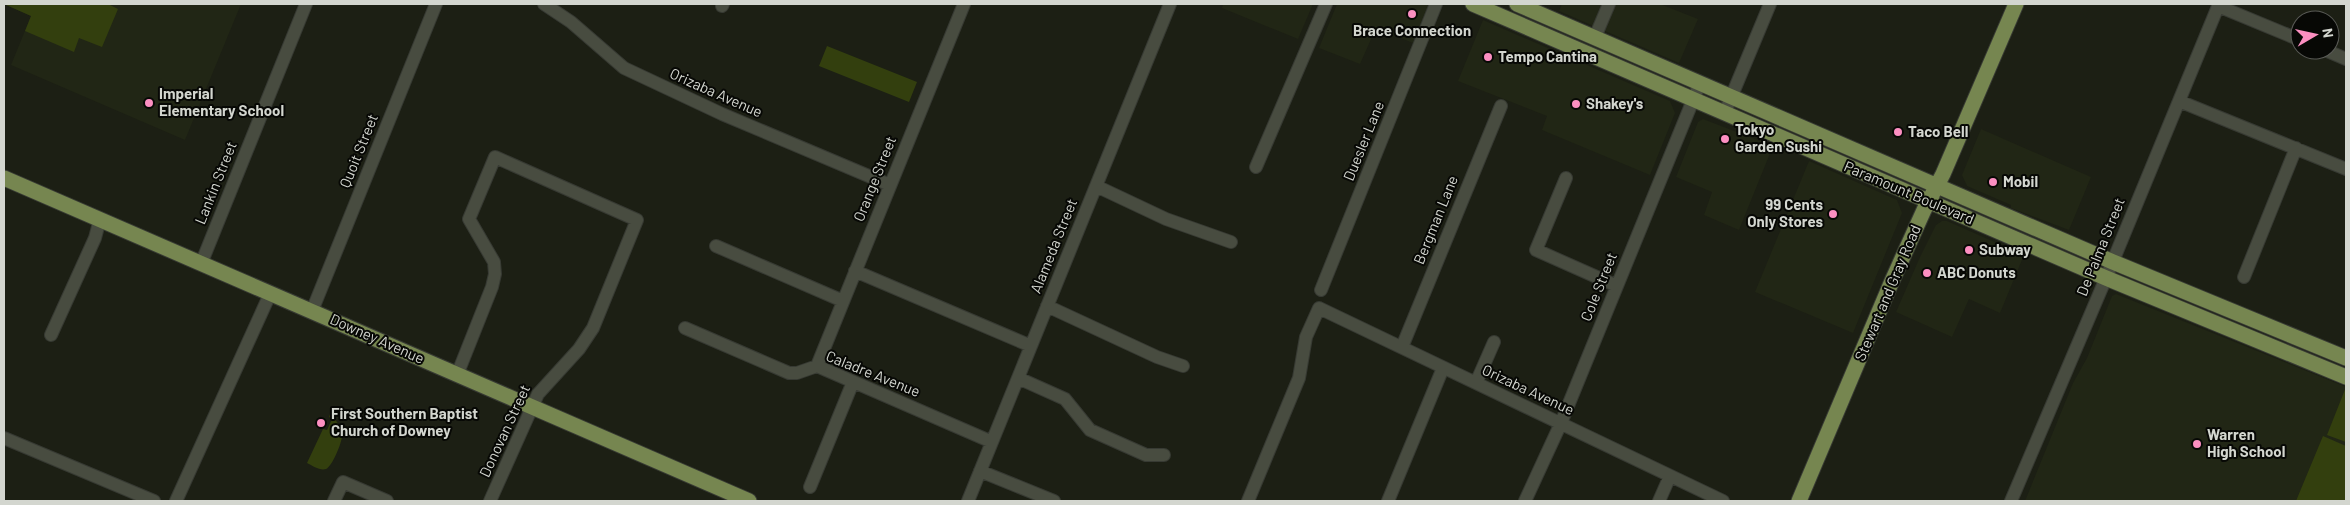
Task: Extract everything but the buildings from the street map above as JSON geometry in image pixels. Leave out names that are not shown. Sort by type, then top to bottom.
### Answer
[{"type":"main road","name":"Paramount Boulevard","points":[[1473,4],[2106,278],[2346,377]]},
{"type":"main road","name":"Paramount Boulevard","points":[[1517,4],[2113,262],[2346,358]]},
{"type":"main road","name":"Stewart and Gray Road","points":[[1799,501],[1892,281],[1937,186],[2016,4]]},
{"type":"main road","name":"Downey Avenue","points":[[4,178],[749,501]]},
{"type":"main road","points":[[2218,324],[2221,320],[2230,319],[2317,354],[2324,355],[2330,351]]},
{"type":"street","name":"Lankin Street","points":[[201,264],[306,4]]},
{"type":"street","name":"Quoit Street","points":[[312,310],[436,4]]},
{"type":"street","name":"Orizaba Avenue","points":[[544,4],[568,20],[624,68],[722,114],[890,185]]},
{"type":"street","name":"Orange Street","points":[[817,366],[964,4]]},
{"type":"street","name":"Alameda Street","points":[[968,501],[1170,4]]},
{"type":"street","points":[[1256,167],[1326,4]]},
{"type":"street","name":"Duesler Lane","points":[[1321,290],[1436,4]]},
{"type":"street","points":[[1595,37],[1608,4]]},
{"type":"street","points":[[1725,112],[1770,4]]},
{"type":"street","points":[[2218,5],[2290,36]]},
{"type":"street","name":"De Palma Street","points":[[2011,501],[2113,262],[2218,5]]},
{"type":"street","name":"Cole Street","points":[[1525,501],[1561,423],[1700,83]]},
{"type":"street","points":[[2179,101],[2346,169]]},
{"type":"street","name":"Bergman Lane","points":[[1402,347],[1501,106]]},
{"type":"street","points":[[2244,277],[2296,148]]},
{"type":"street","name":"Donovan Street","points":[[457,374],[494,281],[494,262],[469,219],[495,157],[637,220],[590,333],[579,349],[538,394],[490,501]]},
{"type":"street","points":[[1566,178],[1536,250],[1617,286]]},
{"type":"street","points":[[1096,186],[1166,219],[1231,242]]},
{"type":"street","points":[[51,335],[95,238],[100,220]]},
{"type":"street","points":[[716,246],[843,301]]},
{"type":"street","points":[[855,271],[1031,346]]},
{"type":"street","points":[[176,501],[270,294]]},
{"type":"street","points":[[1047,306],[1157,357],[1183,366]]},
{"type":"street","name":"Orizaba Avenue","points":[[1248,501],[1299,378],[1306,336],[1319,308],[1723,501]]},
{"type":"street","name":"Caladre Avenue","points":[[685,328],[789,374],[817,366],[992,442]]},
{"type":"street","points":[[1476,384],[1494,342]]},
{"type":"street","points":[[1388,501],[1444,368]]},
{"type":"street","points":[[1018,378],[1065,399],[1090,430],[1146,455],[1164,455]]},
{"type":"street","points":[[810,487],[853,382]]},
{"type":"street","points":[[4,438],[154,501]]},
{"type":"street","points":[[980,470],[1054,501]]},
{"type":"street","points":[[1659,501],[1670,476]]},
{"type":"street","points":[[334,501],[343,482],[387,501]]},
{"type":"shaded area","name":"Imperial Elementary School","points":[[4,4],[241,4],[185,140],[11,65],[31,16]]},
{"type":"shaded area","points":[[1223,4],[1313,4],[1298,39],[1222,8]]},
{"type":"shaded area","points":[[1337,4],[1430,4],[1413,43],[1376,28],[1360,64],[1319,48]]},
{"type":"shaded area","points":[[1562,4],[1660,4],[1698,19],[1679,63],[1559,11]]},
{"type":"shaded area","points":[[1483,20],[1670,101],[1675,113],[1650,175],[1542,130],[1547,116],[1458,81]]},
{"type":"shaded area","points":[[1703,119],[1773,146],[1739,230],[1704,215],[1712,192],[1676,177],[1698,122]]},
{"type":"shaded area","points":[[1981,129],[2091,177],[2069,230],[2011,208],[2011,205],[1967,186],[1962,175]]},
{"type":"shaded area","points":[[1809,161],[1897,200],[1902,213],[1853,333],[1755,292]]},
{"type":"shaded area","points":[[1942,221],[1947,221],[2024,255],[2000,313],[1969,299],[1952,337],[1896,312],[1936,225]]},
{"type":"shaded area","name":"Warren High School","points":[[2116,294],[2346,387],[2346,501],[2025,501],[2073,383],[2087,358],[2112,296]]},
{"type":"green space","points":[[4,4],[108,4],[118,9],[102,47],[79,38],[74,52],[25,31],[31,16]]},
{"type":"green space","points":[[827,46],[917,82],[909,102],[819,66]]},
{"type":"green space","points":[[2346,387],[2346,442],[2327,435]]},
{"type":"green space","points":[[330,414],[342,431],[341,442],[331,464],[326,469],[316,468],[307,463],[323,429],[327,430],[332,419],[329,417]]},
{"type":"green space","points":[[2323,436],[2346,446],[2346,501],[2296,501]]},
{"type":"place","name":"Brace Connection","points":[[1412,14]]},
{"type":"place","name":"Tempo Cantina","points":[[1488,57]]},
{"type":"place","name":"Imperial Elementary School","points":[[149,103]]},
{"type":"place","name":"Shakey's","points":[[1576,104]]},
{"type":"place","name":"Taco Bell","points":[[1898,132]]},
{"type":"place","name":"Tokyo Garden Sushi","points":[[1725,139]]},
{"type":"place","name":"Mobil","points":[[1993,182]]},
{"type":"place","name":"99 Cents Only Stores","points":[[1833,214]]},
{"type":"place","name":"Subway","points":[[1969,250]]},
{"type":"place","name":"ABC Donuts","points":[[1927,273]]},
{"type":"place","name":"First Southern Baptist Church of Downey","points":[[321,423]]},
{"type":"place","name":"Warren High School","points":[[2197,444]]}]
